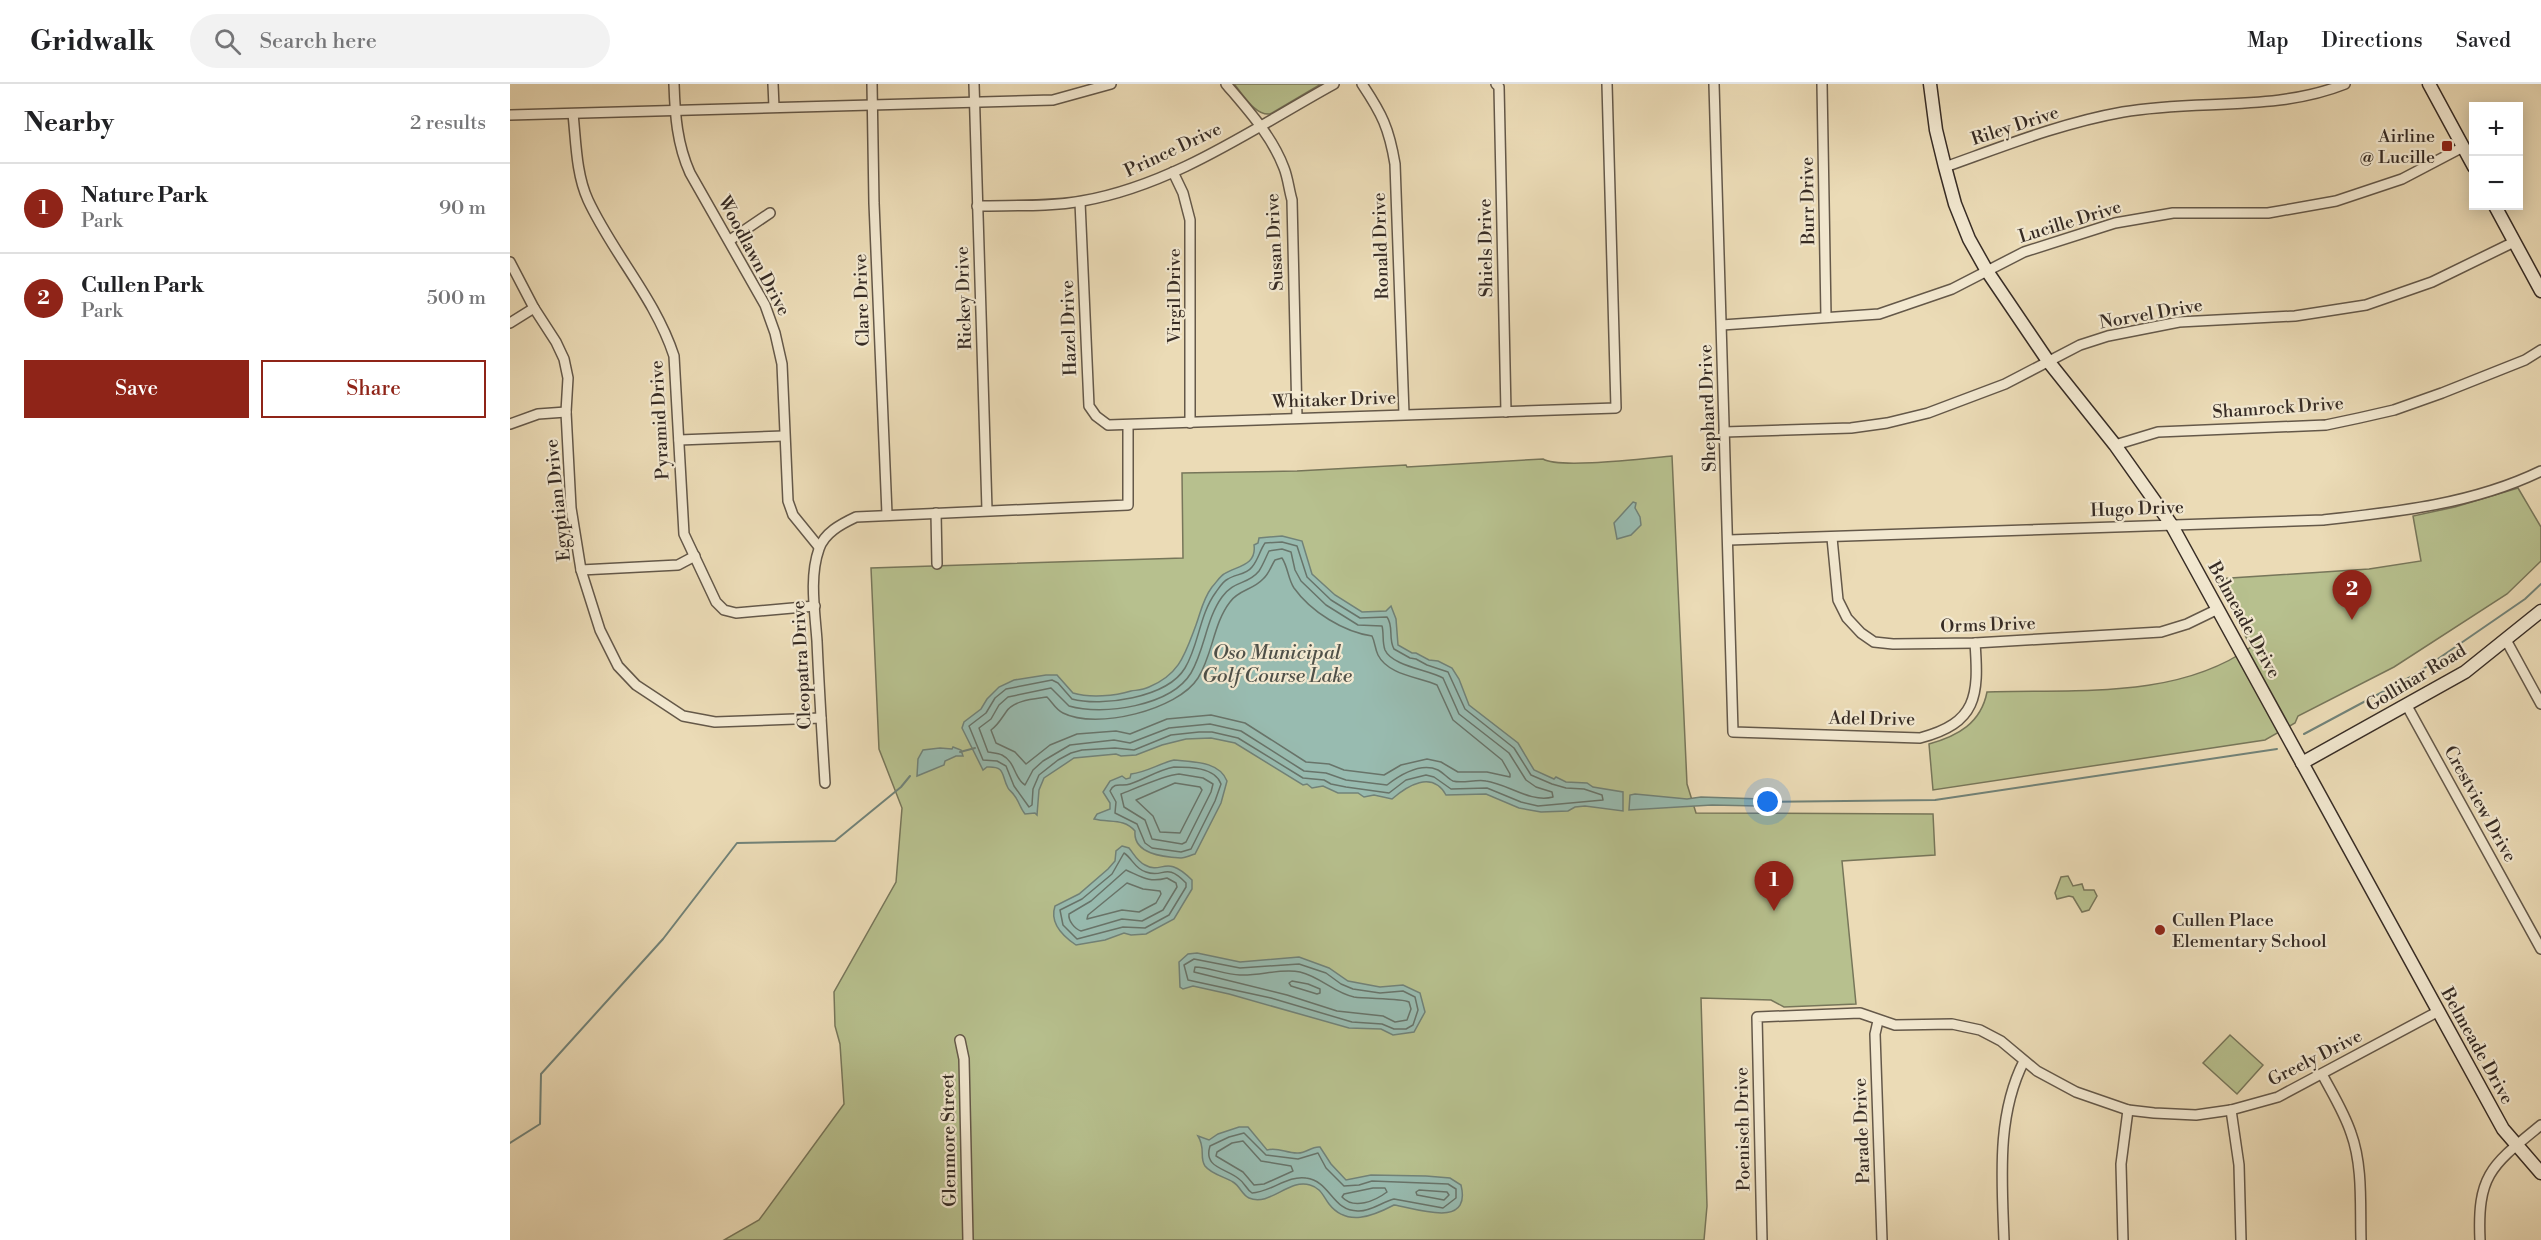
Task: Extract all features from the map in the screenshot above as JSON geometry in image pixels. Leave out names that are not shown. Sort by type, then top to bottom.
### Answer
[{"type":"street","name":"Woodlawn Drive","points":[[674,84],[675,110],[682,156],[765,305],[775,333],[782,363],[788,501],[793,515],[819,547]]},
{"type":"street","points":[[773,84],[774,107]]},
{"type":"street","name":"Clare Drive","points":[[872,84],[874,203],[887,514]]},
{"type":"street","name":"Rickey Drive","points":[[974,84],[987,510]]},
{"type":"street","points":[[510,115],[975,100],[1053,100],[1111,84]]},
{"type":"street","name":"Susan Drive","points":[[1226,84],[1260,124],[1284,168],[1292,200],[1297,418]]},
{"type":"street","name":"Prince Drive","points":[[977,206],[1080,202],[1123,192],[1173,172],[1334,84]]},
{"type":"street","name":"Ronald Drive","points":[[1362,84],[1382,115],[1390,135],[1395,164],[1404,414]]},
{"type":"street","name":"Shiels Drive","points":[[1496,84],[1499,87],[1506,412]]},
{"type":"street","name":"Whitaker Drive","points":[[1128,426],[1404,414],[1616,408],[1607,84]]},
{"type":"street","name":"Shephard Drive","points":[[1714,84],[1733,732]]},
{"type":"street","name":"Burr Drive","points":[[1822,84],[1826,317]]},
{"type":"street","name":"Belmeade Drive","points":[[1930,84],[1936,130],[1954,204],[1986,271],[2048,360],[2115,445],[2171,524],[2502,1129],[2541,1173]]},
{"type":"street","name":"Riley Drive","points":[[1944,167],[2039,132],[2123,112],[2181,105],[2283,100],[2311,95],[2345,84]]},
{"type":"street","points":[[2429,84],[2469,158]]},
{"type":"street","name":"Pyramid Drive","points":[[573,114],[579,164],[587,197],[666,332],[674,356],[684,534],[716,602],[724,610],[736,613],[815,606]]},
{"type":"street","name":"Lucille Drive","points":[[1722,325],[1879,314],[1952,289],[2024,252],[2115,223],[2174,213],[2268,213],[2336,201],[2402,179],[2463,147]]},
{"type":"street","name":"Virgil Drive","points":[[1173,172],[1183,193],[1190,220],[1190,423]]},
{"type":"street","name":"Hazel Drive","points":[[1080,202],[1089,406],[1096,416],[1108,424],[1128,426]]},
{"type":"street","points":[[2496,210],[2541,291]]},
{"type":"street","points":[[730,240],[770,213]]},
{"type":"street","name":"Norvel Drive","points":[[1724,432],[1851,428],[1887,423],[1928,412],[2005,384],[2079,345],[2144,328],[2217,319],[2295,316],[2366,305],[2432,282],[2514,242]]},
{"type":"street","name":"Egyptian Drive","points":[[510,262],[564,360],[568,378],[566,412],[571,508],[581,570],[600,630],[618,666],[636,685],[683,716],[715,722],[821,718]]},
{"type":"street","points":[[510,323],[534,308]]},
{"type":"street","name":"Shamrock Drive","points":[[2115,445],[2158,432],[2326,425],[2359,418],[2394,410],[2442,393],[2525,360],[2541,350]]},
{"type":"street","points":[[510,424],[538,414],[566,412]]},
{"type":"street","points":[[819,547],[839,525],[856,517],[1128,505],[1128,426]]},
{"type":"street","points":[[679,440],[784,436]]},
{"type":"street","name":"Hugo Drive","points":[[1729,540],[2323,520],[2389,513],[2465,498],[2499,488],[2541,471]]},
{"type":"street","points":[[936,513],[936,564]]},
{"type":"street","name":"Orms Drive","points":[[1832,538],[1838,600],[1847,618],[1861,633],[1874,642],[1975,644],[2161,632],[2187,624],[2217,609]]},
{"type":"street","name":"Cleopatra Drive","points":[[819,547],[815,564],[815,606],[825,783]]},
{"type":"street","points":[[581,570],[678,565],[695,556]]},
{"type":"street","name":"Gollihar Road","points":[[2302,763],[2465,672],[2541,611]]},
{"type":"street","points":[[2506,640],[2541,704]]},
{"type":"street","name":"Adel Drive","points":[[1733,732],[1920,738],[1942,732],[1958,722],[1971,705],[1978,681],[1975,644]]},
{"type":"street","name":"Crestview Drive","points":[[2407,706],[2541,949]]},
{"type":"street","name":"Greely Drive","points":[[1757,1017],[1860,1013],[1895,1025],[1952,1024],[1980,1030],[2001,1041],[2037,1071],[2076,1092],[2128,1110],[2176,1115],[2231,1110],[2278,1097],[2437,1012]]},
{"type":"street","name":"Poenisch Drive","points":[[1757,1017],[1762,1240]]},
{"type":"street","name":"Parade Drive","points":[[1878,1021],[1875,1034],[1882,1240]]},
{"type":"street","name":"Glenmore Street","points":[[960,1040],[964,1059],[968,1240]]},
{"type":"street","points":[[2004,1240],[2002,1147],[2013,1083],[2024,1061]]},
{"type":"street","points":[[2322,1074],[2344,1116],[2356,1148],[2361,1240]]},
{"type":"street","points":[[2123,1240],[2121,1164],[2128,1110]]},
{"type":"street","points":[[2231,1110],[2239,1165],[2241,1240]]},
{"type":"street","points":[[2480,1240],[2481,1191],[2494,1168],[2541,1125]]},
{"type":"green space","points":[[1234,84],[1321,84],[1270,114],[1265,114],[1254,108]]},
{"type":"green space","points":[[1672,456],[1687,784],[1696,813],[1933,814],[1935,855],[1842,861],[1856,1004],[1784,1007],[1771,1000],[1701,998],[1707,1206],[1704,1240],[724,1240],[759,1220],[844,1104],[840,1044],[835,1026],[834,992],[896,882],[902,808],[879,749],[871,568],[1183,558],[1182,473],[1297,471],[1406,465],[1407,467],[1543,459],[1552,462],[1585,463]]},
{"type":"green space","points":[[2518,488],[2541,527],[2541,561],[2507,594],[2394,667],[2298,716],[2295,723],[2265,740],[1933,790],[1929,744],[1967,727],[1979,712],[1987,692],[2089,690],[2158,684],[2190,676],[2222,664],[2251,647],[2216,579],[2369,569],[2421,561],[2413,516],[2455,507]]},
{"type":"green space","points":[[2068,876],[2073,886],[2082,884],[2084,890],[2094,890],[2097,896],[2089,910],[2082,912],[2073,897],[2057,899],[2055,893],[2061,877]]},
{"type":"green space","points":[[2230,1035],[2263,1065],[2237,1094],[2203,1063]]},
{"type":"water","points":[[1633,502],[1636,503],[1635,508],[1641,525],[1631,535],[1617,539],[1614,523]]},
{"type":"water","name":"Oso Municipal Golf Course Lake","points":[[1282,536],[1302,541],[1312,574],[1335,595],[1362,612],[1386,611],[1391,606],[1396,619],[1398,645],[1412,653],[1452,668],[1469,705],[1518,743],[1534,770],[1566,782],[1587,783],[1593,787],[1623,792],[1623,811],[1585,806],[1575,807],[1568,811],[1541,812],[1519,808],[1486,794],[1446,795],[1440,787],[1427,782],[1412,785],[1392,799],[1374,795],[1364,797],[1358,793],[1338,793],[1323,786],[1312,788],[1307,784],[1303,785],[1235,743],[1211,738],[1186,739],[1136,755],[1116,754],[1074,758],[1044,778],[1039,790],[1037,815],[1035,813],[1025,814],[1008,788],[1000,770],[987,767],[983,770],[962,728],[964,722],[981,709],[999,687],[1014,680],[1057,675],[1073,693],[1102,696],[1147,688],[1159,682],[1168,676],[1180,662],[1202,605],[1212,587],[1224,574],[1249,561],[1259,538]]},
{"type":"water","points":[[953,747],[961,750],[963,756],[956,756],[945,761],[944,765],[917,776],[918,759],[923,750],[952,749]]},
{"type":"water","points":[[1174,760],[1212,766],[1223,774],[1227,781],[1221,803],[1195,854],[1181,858],[1150,853],[1139,845],[1135,831],[1131,827],[1126,824],[1094,819],[1097,814],[1110,809],[1110,803],[1103,792],[1110,781],[1122,776],[1126,779],[1130,778],[1131,774]]},
{"type":"water","points":[[1630,795],[1687,799],[1701,797],[1761,799],[1758,806],[1712,805],[1629,810]]},
{"type":"water","points":[[1122,846],[1129,848],[1145,865],[1156,868],[1170,866],[1183,872],[1192,880],[1192,889],[1174,919],[1146,934],[1124,933],[1105,940],[1076,945],[1062,934],[1056,924],[1055,906],[1079,894],[1108,869],[1115,861],[1116,851]]},
{"type":"water","points":[[1197,953],[1240,962],[1299,957],[1329,968],[1348,981],[1380,987],[1403,985],[1420,993],[1425,1012],[1414,1032],[1393,1035],[1381,1029],[1349,1028],[1193,986],[1183,989],[1180,987],[1179,962],[1188,954]]},
{"type":"water","points":[[1239,1127],[1248,1127],[1267,1150],[1300,1153],[1320,1147],[1331,1164],[1346,1180],[1371,1175],[1450,1178],[1461,1185],[1462,1199],[1458,1208],[1450,1212],[1427,1212],[1394,1205],[1369,1216],[1352,1217],[1336,1211],[1319,1190],[1310,1185],[1295,1185],[1264,1199],[1249,1198],[1230,1180],[1205,1166],[1202,1159],[1202,1145],[1198,1136],[1209,1140],[1218,1134]]},
{"type":"waterway","points":[[2304,734],[2416,674],[2525,599],[2541,584]]},
{"type":"waterway","points":[[960,752],[975,748]]},
{"type":"waterway","points":[[1759,802],[1935,800],[2277,749]]},
{"type":"waterway","points":[[510,1143],[540,1124],[541,1074],[663,939],[737,843],[835,841],[901,787],[910,776]]},
{"type":"place","name":"Airline @ Lucille","points":[[2447,146]]},
{"type":"place","name":"Cullen Park","points":[[2352,620]]},
{"type":"place","name":"Nature Park","points":[[1774,911]]},
{"type":"place","name":"Cullen Place Elementary School","points":[[2160,930]]}]
